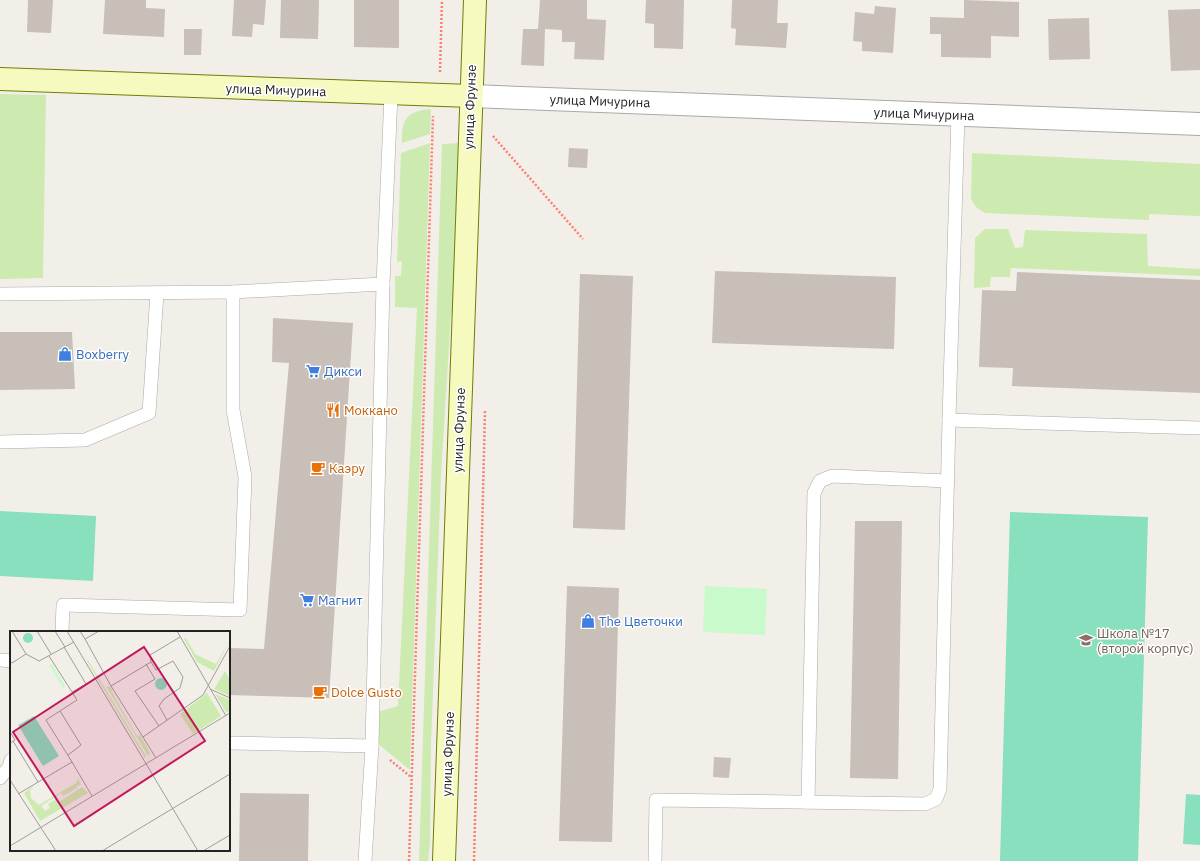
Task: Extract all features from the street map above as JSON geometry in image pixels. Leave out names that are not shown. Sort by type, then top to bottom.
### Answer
[{"type":"main road","name":"улица Фрунзе","points":[[444,861],[475,0]]},
{"type":"main road","name":"улица Мичурина","points":[[0,79],[471,96]]},
{"type":"street","name":"улица Мичурина","points":[[471,96],[1200,124]]},
{"type":"lane","points":[[365,861],[372,746],[383,284],[391,94]]},
{"type":"lane","points":[[655,861],[656,800],[925,804],[936,799],[940,789],[958,115]]},
{"type":"lane","points":[[0,294],[233,292],[383,284]]},
{"type":"lane","points":[[62,631],[63,605],[240,610],[245,477],[233,410],[233,292]]},
{"type":"lane","points":[[0,442],[85,440],[149,413],[157,293]]},
{"type":"lane","points":[[950,420],[1200,428]]},
{"type":"lane","points":[[808,802],[814,493],[820,481],[832,476],[948,481]]},
{"type":"lane","points":[[0,660],[10,661]]},
{"type":"lane","points":[[230,743],[372,746]]},
{"type":"lane","points":[[0,778],[10,764]]},
{"type":"path","points":[[409,861],[432,141],[435,94],[439,84],[442,0]]},
{"type":"path","points":[[491,142],[491,134],[583,240]]},
{"type":"path","points":[[474,861],[485,406]]},
{"type":"path","points":[[372,746],[411,777]]},
{"type":"green space","points":[[0,94],[46,95],[43,278],[0,279]]},
{"type":"green space","points":[[431,109],[430,134],[402,143],[404,122],[407,118],[416,112]]},
{"type":"green space","points":[[430,143],[410,770],[377,743],[378,712],[398,706],[417,308],[395,307],[395,276],[401,276],[402,261],[397,262],[401,153]]},
{"type":"green space","points":[[460,143],[455,304],[451,314],[441,475],[431,745],[430,843],[428,861],[419,861],[442,144]]},
{"type":"green space","points":[[972,153],[1200,164],[1200,216],[1149,214],[1149,220],[985,213],[976,207],[971,199]]},
{"type":"green space","points":[[985,229],[1008,229],[1015,248],[1023,247],[1025,230],[1147,234],[1148,266],[1200,269],[1200,276],[1011,268],[1010,277],[991,277],[990,287],[974,288],[975,238]]},
{"type":"green space","points":[[0,511],[96,516],[93,581],[0,576]]},
{"type":"green space","points":[[1010,512],[1148,517],[1138,861],[1000,861]]},
{"type":"green space","points":[[705,586],[767,589],[765,635],[703,632]]},
{"type":"green space","points":[[1186,794],[1200,795],[1200,845],[1183,844]]},
{"type":"building","points":[[28,0],[53,0],[51,33],[27,32]]},
{"type":"building","points":[[105,0],[146,0],[146,8],[165,9],[164,37],[103,34]]},
{"type":"building","points":[[234,0],[266,0],[264,25],[253,24],[252,37],[232,36]]},
{"type":"building","points":[[281,0],[319,0],[318,39],[280,38]]},
{"type":"building","points":[[354,0],[399,0],[399,48],[354,47]]},
{"type":"building","points":[[540,0],[587,0],[587,19],[606,20],[604,60],[574,59],[575,42],[562,42],[562,30],[545,29],[544,66],[521,65],[523,29],[538,29]]},
{"type":"building","points":[[646,0],[684,0],[683,49],[654,48],[654,24],[645,23]]},
{"type":"building","points":[[732,0],[778,0],[777,23],[788,23],[786,48],[735,45],[736,29],[731,28]]},
{"type":"building","points":[[964,0],[1019,2],[1019,37],[991,36],[991,58],[941,57],[941,34],[930,34],[930,17],[964,18]]},
{"type":"building","points":[[875,6],[896,8],[893,53],[862,51],[862,42],[853,41],[855,12],[874,14]]},
{"type":"building","points":[[1200,9],[1200,70],[1171,71],[1168,10]]},
{"type":"building","points":[[1089,18],[1090,59],[1049,60],[1048,19]]},
{"type":"building","points":[[184,29],[202,29],[201,55],[184,55]]},
{"type":"building","points":[[569,148],[588,149],[587,168],[568,167]]},
{"type":"building","points":[[715,271],[896,277],[894,349],[712,343]]},
{"type":"building","points":[[1017,272],[1200,280],[1200,393],[1012,386],[1013,368],[979,367],[982,290],[1016,291]]},
{"type":"building","points":[[580,274],[633,276],[625,530],[573,528]]},
{"type":"building","points":[[273,318],[353,323],[329,698],[230,695],[230,648],[264,649],[289,363],[272,362]]},
{"type":"building","points":[[0,332],[72,332],[75,389],[0,390]]},
{"type":"building","points":[[855,521],[902,521],[898,779],[850,778]]},
{"type":"building","points":[[567,586],[619,588],[612,842],[559,841]]},
{"type":"building","points":[[714,757],[731,758],[729,778],[713,777]]},
{"type":"building","points":[[240,793],[309,794],[308,861],[239,861]]},
{"type":"place","name":"Boxberry","points":[[65,354]]},
{"type":"place","name":"Дикси","points":[[313,371]]},
{"type":"place","name":"Моккано","points":[[333,410]]},
{"type":"place","name":"Каэру","points":[[318,468]]},
{"type":"place","name":"Магнит","points":[[307,600]]},
{"type":"place","name":"The Цветочки","points":[[588,621]]},
{"type":"place","name":"Школа №17 (второй корпус)","points":[[1086,640]]},
{"type":"place","name":"Dolce Gusto","points":[[320,692]]}]
